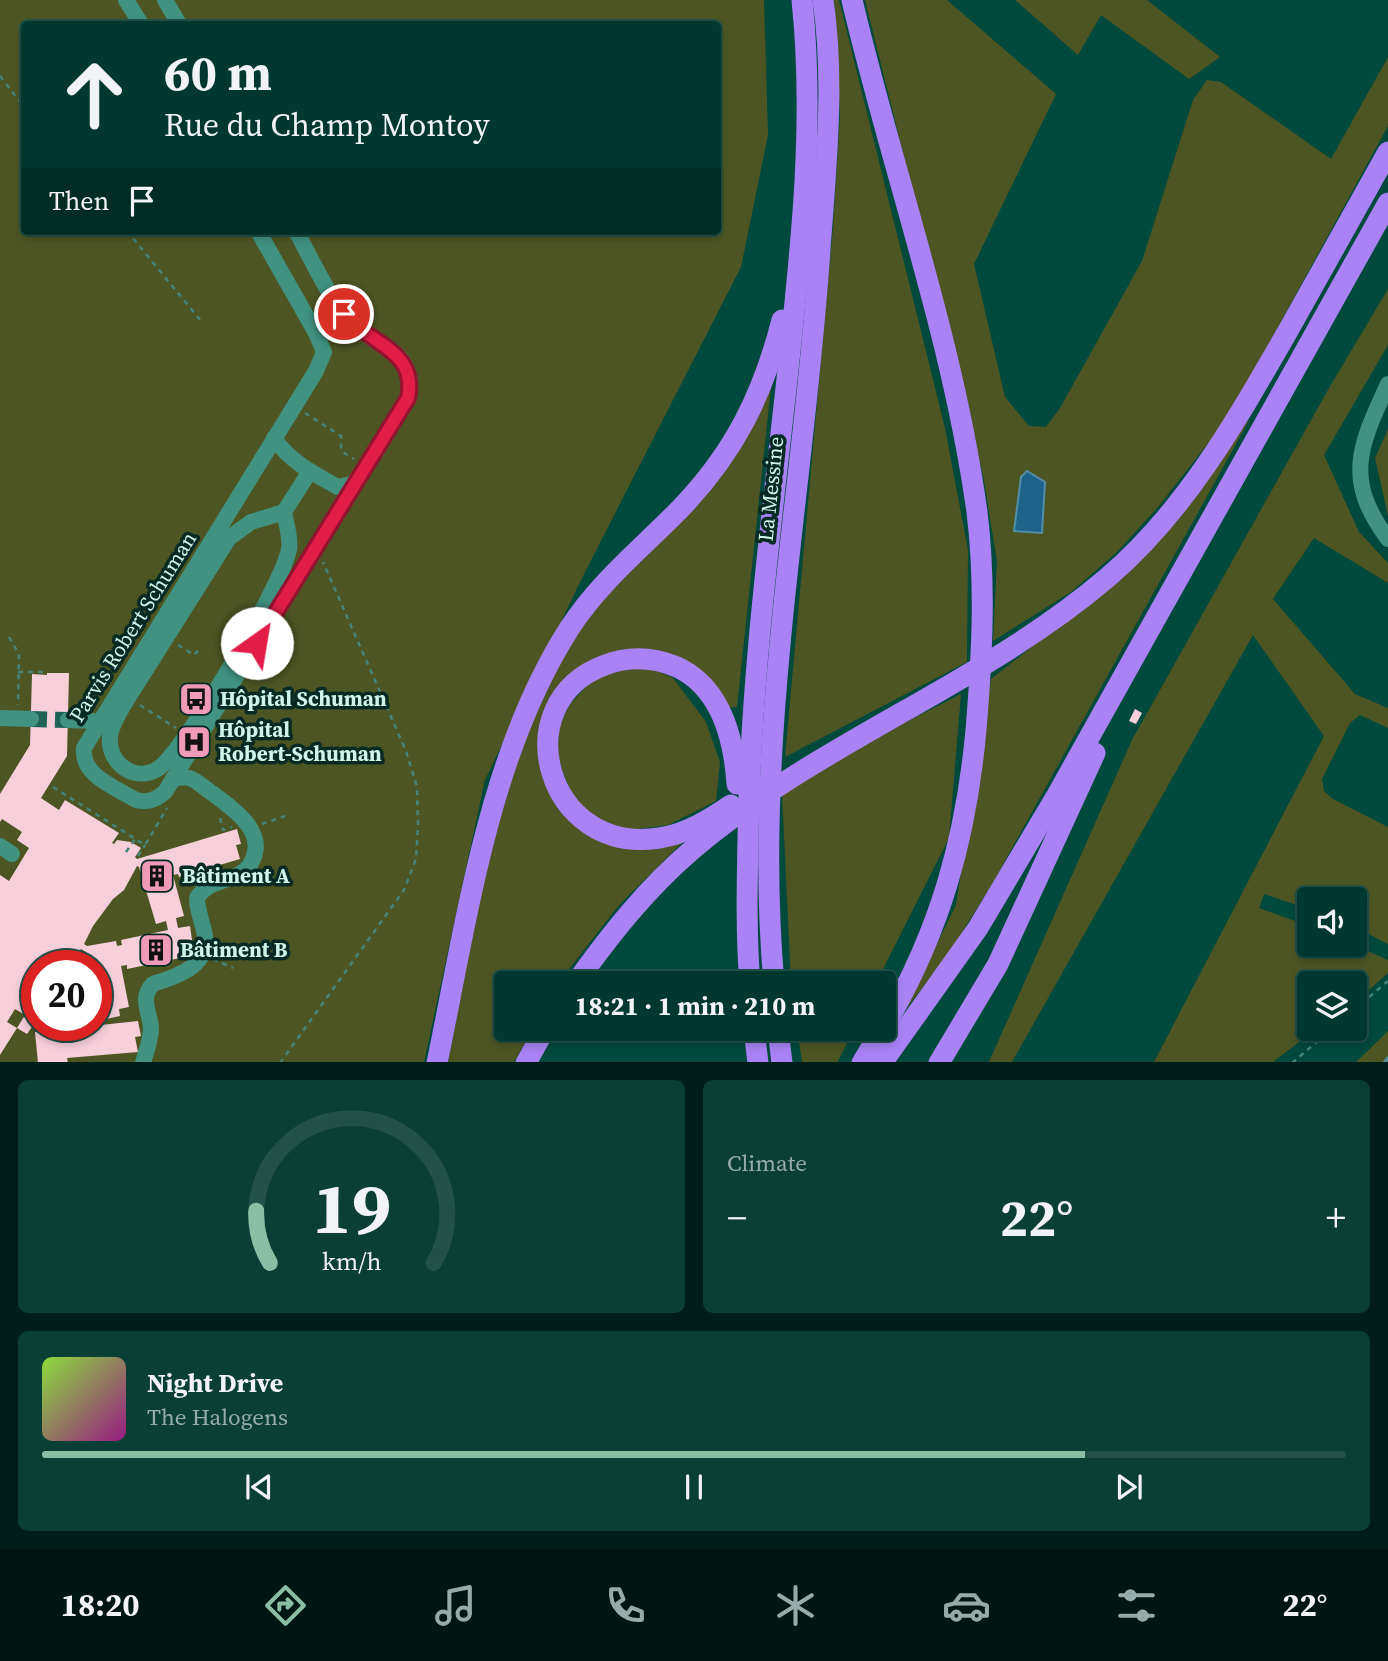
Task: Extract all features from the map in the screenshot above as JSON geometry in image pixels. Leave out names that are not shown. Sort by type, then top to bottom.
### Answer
[{"type":"highway","name":"La Messine","points":[[749,971],[746,945],[749,757],[758,637],[799,279],[807,131],[802,0]]},
{"type":"highway","name":"La Messine","points":[[773,971],[768,861],[770,758],[780,635],[816,314],[828,122],[823,0]]},
{"type":"highway","points":[[852,0],[956,400],[977,513],[983,587],[973,762],[956,859],[920,958],[896,1003]]},
{"type":"highway","points":[[746,945],[736,766],[730,733],[717,704],[684,670],[659,661],[629,659],[601,666],[587,674],[564,696],[549,736],[550,764],[553,776],[570,809],[592,827],[624,838],[660,838],[695,827],[810,761],[889,719],[1051,623],[1110,575],[1182,499],[1255,388],[1388,152]]},
{"type":"highway","points":[[882,1062],[978,928],[1057,795],[1388,203]]},
{"type":"highway","points":[[437,1062],[483,849],[504,776],[525,715],[542,677],[594,594],[680,509],[724,457],[754,407],[766,378],[783,317],[799,279]]},
{"type":"highway","points":[[939,1062],[987,985],[1017,925],[1070,805],[1118,707],[1129,667]]},
{"type":"highway","points":[[585,971],[633,908],[692,850],[810,761]]},
{"type":"highway","points":[[526,1062],[538,1041]]},
{"type":"highway","points":[[755,1041],[758,1062]]},
{"type":"highway","points":[[779,1041],[782,1062]]},
{"type":"highway","points":[[862,1062],[875,1041]]},
{"type":"street","points":[[126,0],[139,21]]},
{"type":"street","points":[[165,0],[177,21]]},
{"type":"street","name":"Parvis Robert Schuman","points":[[260,235],[324,352],[316,371],[84,748],[83,758],[93,774],[143,802],[158,798],[165,792],[332,520]]},
{"type":"street","points":[[298,235],[344,314],[355,327],[401,359],[409,375],[408,398],[332,520]]},
{"type":"street","points":[[1388,384],[1367,432],[1359,466],[1367,504],[1388,539]]},
{"type":"street","points":[[274,438],[282,452],[338,487],[356,483]]},
{"type":"street","points":[[284,512],[310,471]]},
{"type":"street","name":"Parvis Robert Schuman","points":[[284,512],[290,547],[281,572],[252,629],[187,734],[158,768],[144,773],[132,773],[113,758],[110,734],[128,698],[163,641],[229,538],[251,522],[284,512]]},
{"type":"street","name":"Parvis Robert Schuman","points":[[295,582],[297,568],[307,546],[318,531],[332,520]]},
{"type":"street","points":[[0,718],[24,719]]},
{"type":"street","points":[[68,720],[98,723]]},
{"type":"street","points":[[143,1062],[151,1027],[145,1001],[148,989],[153,984],[188,970],[202,954],[206,938],[197,898],[208,885],[243,871],[251,863],[254,841],[245,819],[237,811],[191,778],[173,779]]},
{"type":"path","points":[[0,76],[21,103]]},
{"type":"path","points":[[130,235],[201,321]]},
{"type":"path","points":[[294,406],[341,436],[341,451],[366,466]]},
{"type":"path","points":[[280,1062],[404,890],[416,859],[417,786],[406,751],[316,546]]},
{"type":"path","points":[[9,637],[19,653],[18,672],[24,719]]},
{"type":"path","points":[[163,641],[194,655],[198,651]]},
{"type":"path","points":[[18,672],[45,674]]},
{"type":"path","points":[[128,698],[187,734]]},
{"type":"path","points":[[126,852],[135,838]]},
{"type":"path","points":[[138,856],[145,845]]},
{"type":"path","points":[[202,954],[233,968]]},
{"type":"path","points":[[1367,999],[1388,981]]},
{"type":"path","points":[[1292,1062],[1317,1041]]},
{"type":"green space","points":[[0,0],[764,0],[768,135],[741,267],[582,578],[485,780],[424,1062],[0,1062]]},
{"type":"green space","points":[[834,0],[839,0],[945,428],[968,550],[967,662],[785,757],[833,227],[840,116]]},
{"type":"green space","points":[[865,0],[947,0],[1056,94],[974,264],[1005,397],[1029,426],[1046,427],[1060,408],[1142,261],[1193,100],[1207,80],[1221,82],[1331,159],[1388,57],[1388,126],[1228,418],[1158,507],[1117,552],[1071,592],[993,641],[997,561],[983,475]]},
{"type":"green space","points":[[1015,0],[1147,0],[1220,57],[1189,79],[1101,15],[1078,55]]},
{"type":"green space","points":[[1388,289],[1388,345],[1324,455],[1359,532],[1388,563],[1388,583],[1314,538],[1273,599],[1355,694],[1388,708],[1388,728],[1360,715],[1350,723],[1322,779],[1324,791],[1333,799],[1388,827],[1388,944],[1367,933],[1367,887],[1297,887],[1297,905],[1264,894],[1259,908],[1297,922],[1297,957],[1367,957],[1367,951],[1388,960],[1388,973],[1367,992],[1367,971],[1297,971],[1297,1041],[1300,1041],[1273,1062],[1154,1062],[1324,736],[1253,635],[1012,1062],[989,1062],[1132,740],[1329,388]]},
{"type":"green space","points":[[771,387],[737,707],[725,708],[642,650],[613,652],[577,670],[541,766],[546,785],[559,810],[578,828],[606,843],[626,846],[685,840],[620,904],[567,971],[494,971],[494,1041],[526,1041],[514,1062],[448,1062],[481,885],[528,732],[563,655],[606,591]]},
{"type":"green space","points":[[1251,417],[991,886],[949,953],[903,1013],[956,905],[991,679],[1104,590],[1170,525]]},
{"type":"green space","points":[[1388,429],[1388,516],[1375,458]]},
{"type":"green space","points":[[651,668],[673,678],[706,722],[720,762],[716,801],[668,825],[630,830],[602,823],[576,805],[557,757],[559,728],[569,705],[587,686],[606,672]]},
{"type":"green space","points":[[961,694],[949,838],[882,971],[790,971],[782,794],[838,757]]},
{"type":"green space","points":[[1388,1031],[1388,1062],[1356,1062]]},
{"type":"green space","points":[[799,1041],[848,1041],[838,1062],[802,1062]]},
{"type":"water","points":[[1027,471],[1045,482],[1042,533],[1014,531],[1021,477]]},
{"type":"building","points":[[69,673],[67,756],[41,798],[59,810],[65,800],[119,833],[112,843],[117,840],[131,842],[141,848],[135,857],[137,859],[237,829],[241,844],[236,845],[240,859],[179,877],[178,874],[173,875],[184,916],[176,918],[178,928],[190,926],[192,940],[187,942],[190,956],[127,969],[127,965],[121,966],[129,1007],[119,1009],[120,1016],[112,1018],[112,950],[21,950],[21,1013],[15,1009],[7,1022],[17,1028],[0,1055],[0,875],[9,881],[29,848],[17,840],[22,832],[2,819],[0,822],[0,794],[30,745],[32,674]],"holes":[[[137,866],[156,924],[166,921],[168,930],[121,940],[122,945],[117,946],[116,941],[87,946],[84,944],[93,926],[113,899],[124,890]]]},
{"type":"building","points":[[1135,709],[1142,713],[1136,724],[1129,721]]},
{"type":"building","points":[[138,1021],[141,1036],[135,1037],[138,1052],[67,1058],[68,1062],[38,1062],[36,1041],[112,1041],[112,1024]]},
{"type":"waterway","points":[[1385,1062],[1388,1058]]},
{"type":"tunnel","points":[[31,719],[68,720]]},
{"type":"place","name":"Hôpital Schuman","points":[[196,699]]},
{"type":"place","name":"Hôpital Robert-Schuman","points":[[194,742]]},
{"type":"place","name":"Bâtiment A","points":[[157,876]]},
{"type":"place","name":"Bâtiment B","points":[[156,950]]},
{"type":"route","points":[[257,643],[408,398],[409,375],[401,359],[355,327],[344,314]]}]
